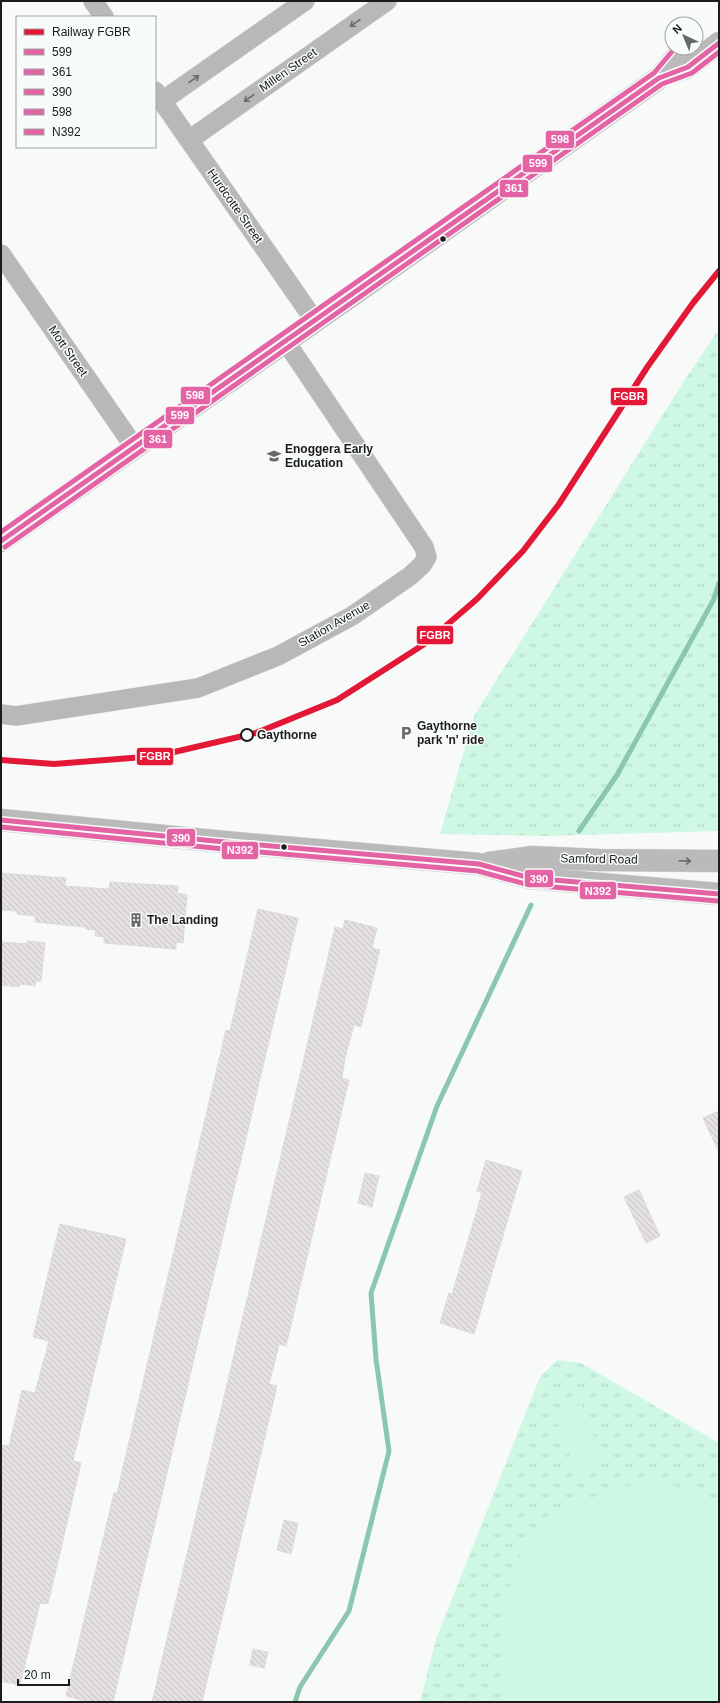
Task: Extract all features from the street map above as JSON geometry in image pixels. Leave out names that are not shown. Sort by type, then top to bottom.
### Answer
[{"type":"main road","points":[[704,37],[719,30]]},
{"type":"main road","points":[[1,541],[286,342],[659,78],[688,67],[719,43]]},
{"type":"main road","points":[[659,78],[677,56]]},
{"type":"main road","name":"Samford Road","points":[[1,820],[225,842],[479,864],[530,878],[719,894]]},
{"type":"main road","name":"Samford Road","points":[[479,864],[532,857],[719,861]]},
{"type":"street","points":[[93,1],[103,16]]},
{"type":"street","points":[[159,96],[305,1]]},
{"type":"street","name":"Millen Street","points":[[188,140],[387,1]]},
{"type":"street","name":"Hurdcotte Street","points":[[159,96],[188,140],[315,321]]},
{"type":"street","name":"Mott Street","points":[[1,254],[135,448]]},
{"type":"street","name":"Station Avenue","points":[[1,714],[16,716],[198,688],[278,656],[352,616],[410,576],[422,565],[427,557],[424,547],[286,342]]},
{"type":"green space","points":[[719,329],[719,831],[547,836],[440,834],[474,716],[682,384]]},
{"type":"green space","points":[[557,1360],[581,1363],[719,1443],[719,1702],[420,1702],[436,1639],[540,1377]]},
{"type":"green space","points":[[582,1404],[604,1463],[575,1472],[555,1413]]},
{"type":"green space","points":[[652,1482],[690,1489],[719,1505],[719,1702],[505,1702],[500,1674],[502,1610],[523,1547],[547,1520],[576,1503],[621,1487]]},
{"type":"building","name":"The Landing","points":[[1,873],[66,878],[65,886],[109,889],[110,882],[178,886],[177,893],[187,895],[183,943],[176,942],[176,949],[104,943],[104,937],[95,936],[96,930],[86,929],[86,927],[35,922],[35,916],[17,914],[17,911],[1,910]]},
{"type":"building","points":[[258,909],[298,918],[113,1702],[89,1702],[66,1696],[114,1493],[117,1493],[226,1030],[230,1031]]},
{"type":"building","points":[[345,920],[377,928],[372,948],[380,950],[361,1027],[354,1025],[345,1058],[342,1078],[349,1080],[286,1346],[279,1344],[269,1384],[277,1386],[202,1702],[152,1702],[335,927],[343,929]]},
{"type":"building","points":[[27,941],[45,943],[41,981],[36,981],[35,986],[20,984],[19,987],[1,985],[1,942],[27,944]]},
{"type":"building","points":[[719,1111],[719,1152],[703,1118]]},
{"type":"building","points":[[486,1160],[522,1171],[474,1334],[440,1323],[449,1293],[452,1294],[482,1193],[477,1191]]},
{"type":"building","points":[[365,1173],[379,1176],[372,1207],[358,1203]]},
{"type":"building","points":[[639,1190],[660,1236],[646,1243],[624,1197]]},
{"type":"building","points":[[60,1224],[126,1239],[73,1461],[81,1463],[48,1604],[40,1603],[20,1685],[1,1681],[1,1445],[9,1446],[22,1390],[35,1393],[49,1341],[33,1337]]},
{"type":"building","points":[[284,1520],[298,1523],[291,1554],[277,1550]]},
{"type":"building","points":[[253,1649],[268,1652],[264,1668],[250,1665]]},
{"type":"waterway","points":[[579,831],[617,775],[714,599],[719,583]]},
{"type":"waterway","points":[[295,1702],[300,1687],[349,1611],[389,1451],[376,1359],[371,1293],[437,1106],[531,905]]},
{"type":"rail line","name":"FGBR","points":[[1,760],[54,764],[157,756],[256,733],[337,700],[426,643],[477,599],[523,551],[559,504],[648,366],[693,303],[719,271]]},
{"type":"transit line","name":"599","points":[[1,541],[659,78],[688,67],[719,43]]},
{"type":"transit line","name":"361","points":[[5,547],[662,84],[692,73],[719,52]]},
{"type":"transit line","name":"598","points":[[1,532],[654,73],[668,56]]},
{"type":"transit line","name":"390","points":[[1,820],[225,842],[479,864],[530,878],[719,894]]},
{"type":"transit line","name":"N392","points":[[1,827],[224,849],[478,871],[529,885],[718,901]]},
{"type":"place","name":"Enoggera Early Education","points":[[274,456]]},
{"type":"place","name":"Gaythorne park 'n' ride","points":[[406,733]]},
{"type":"place","name":"Gaythorne","points":[[247,735]]},
{"type":"place","name":"The Landing","points":[[136,920]]}]
